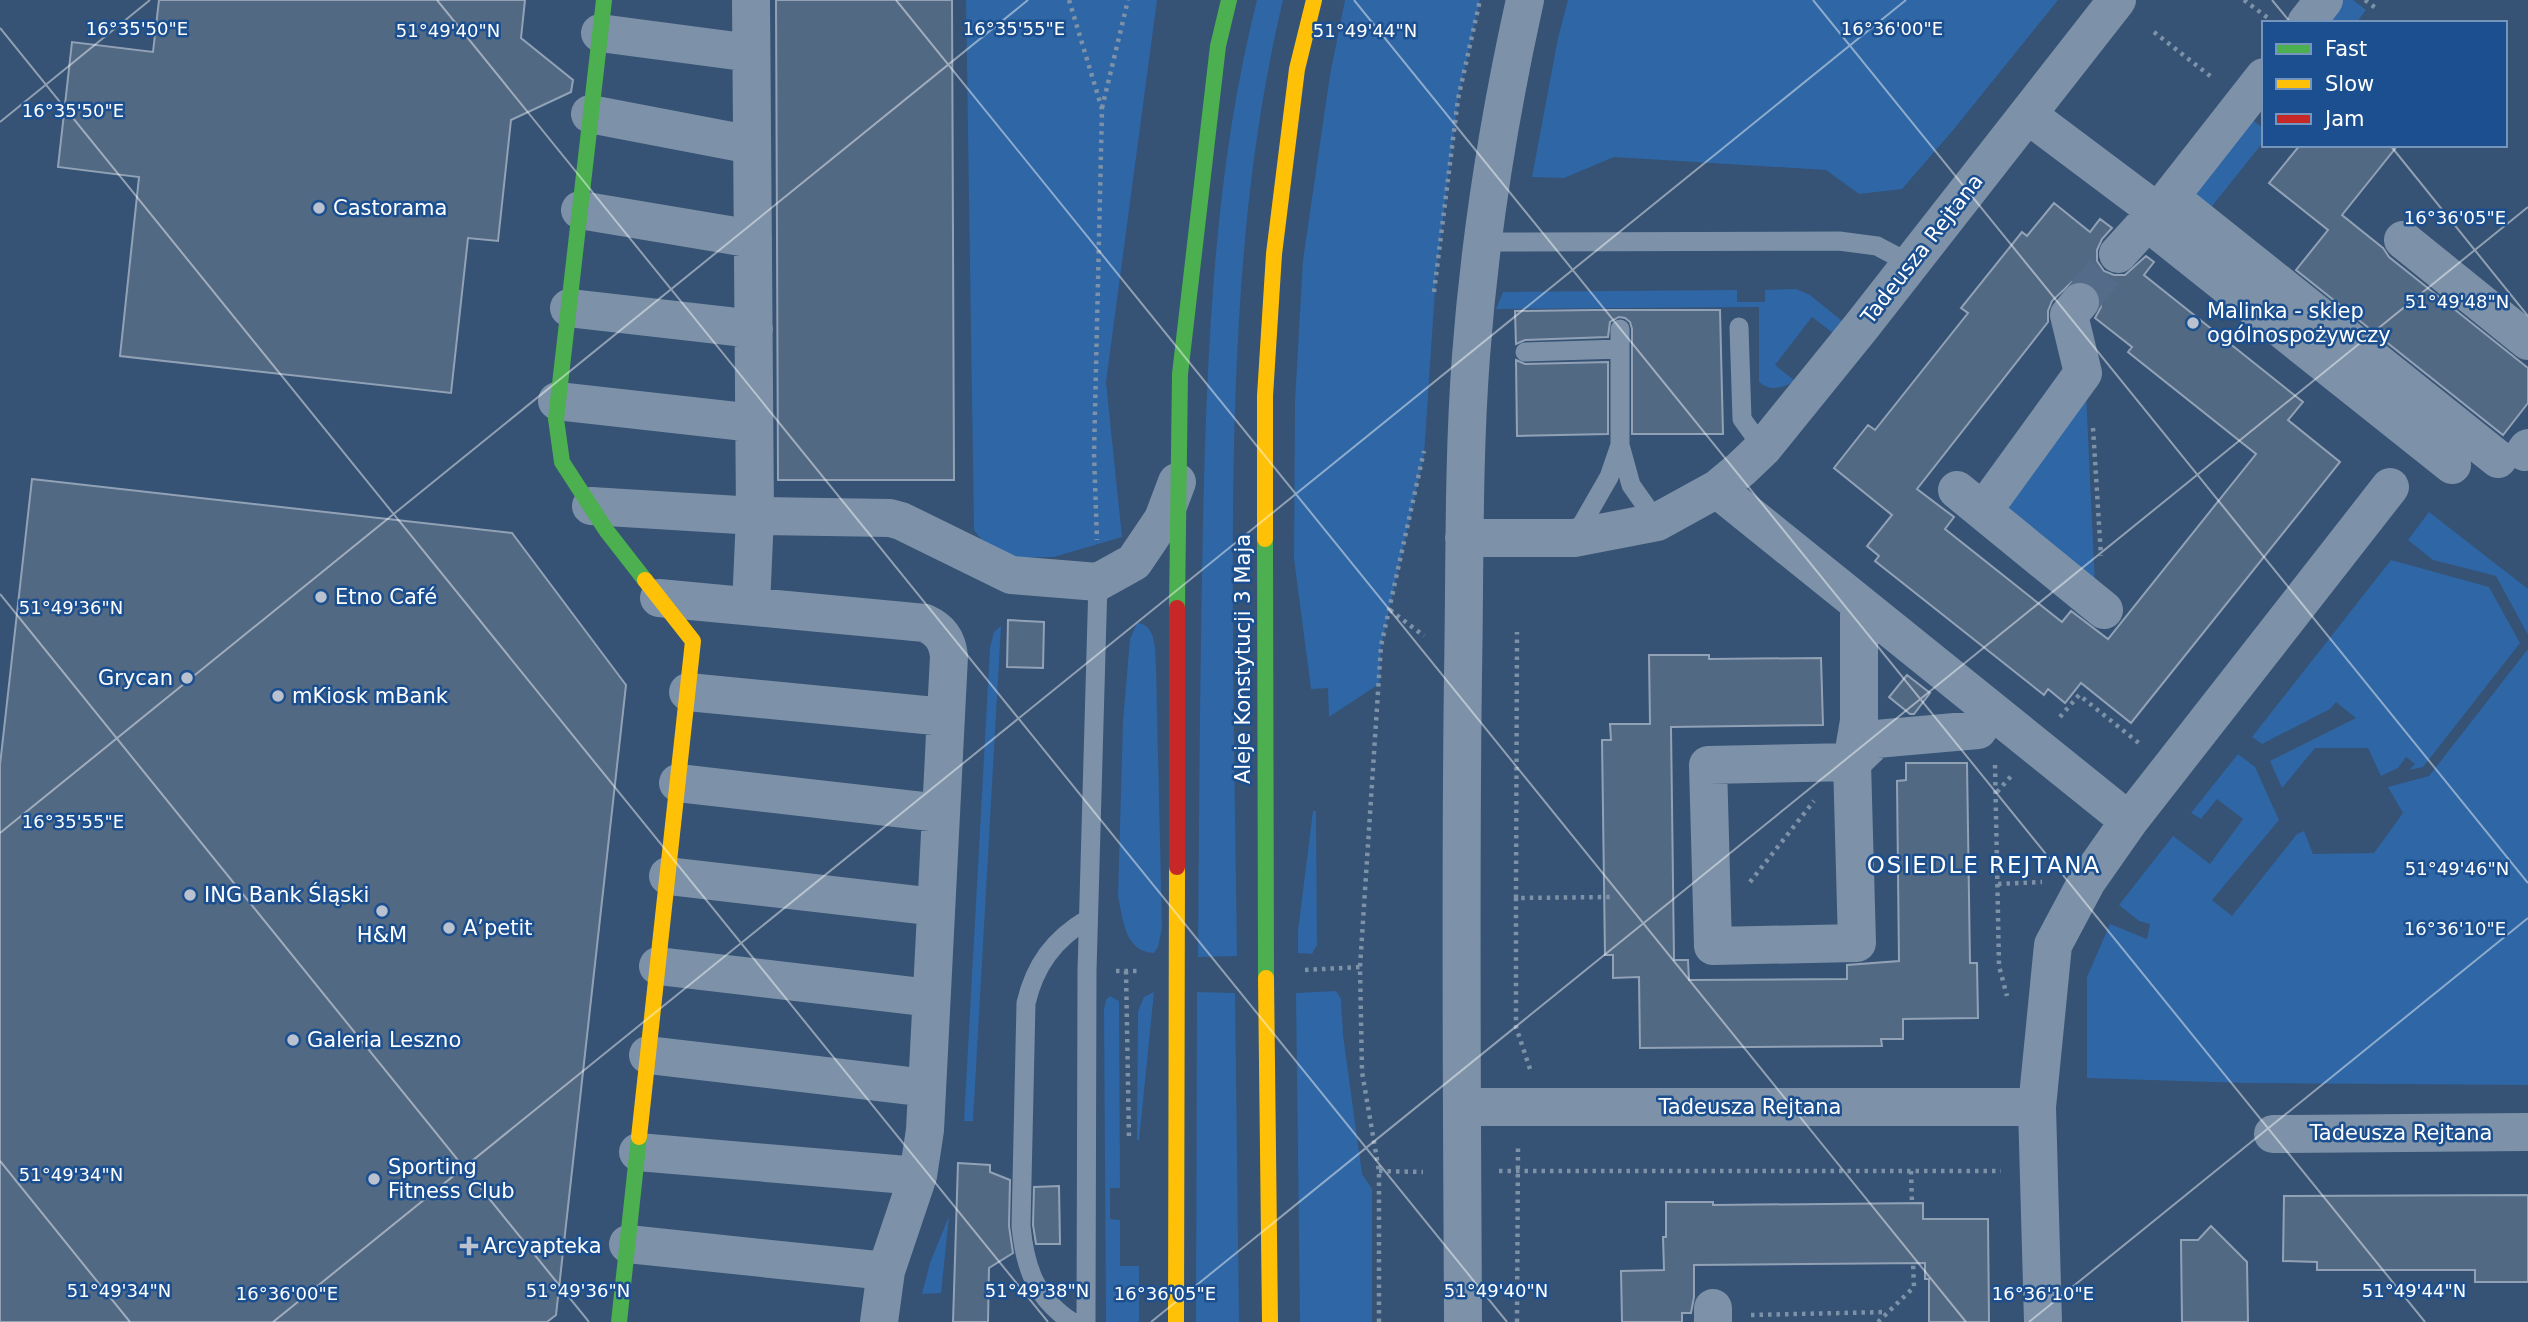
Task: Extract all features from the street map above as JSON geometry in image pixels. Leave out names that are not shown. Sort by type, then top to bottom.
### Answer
[{"type":"main road","points":[[1176,1322],[1177,482],[1180,374],[1217,46],[1229,0]]},
{"type":"main road","name":"Aleje Konstytucji 3 Maja","points":[[1270,1322],[1264,837],[1265,396],[1275,241],[1297,69],[1314,0]]},
{"type":"main road","points":[[602,16],[555,419],[562,462],[606,530],[693,641],[619,1322]]},
{"type":"street","points":[[751,0],[754,329],[751,606]]},
{"type":"street","points":[[1464,1322],[1461,810],[1464,538],[1470,357],[1482,242],[1504,94],[1525,0]]},
{"type":"street","name":"Tadeusza Rejtana","points":[[1464,538],[1574,538],[1657,522],[1717,489],[1763,448],[2117,0]]},
{"type":"street","points":[[2308,21],[2324,0]]},
{"type":"street","points":[[602,16],[751,53]]},
{"type":"street","points":[[2118,254],[2166,200],[2254,90]]},
{"type":"street","points":[[590,114],[752,145]]},
{"type":"street","points":[[2028,115],[2166,200],[2517,453]]},
{"type":"street","points":[[2166,200],[2452,465]]},
{"type":"street","points":[[580,210],[753,239]]},
{"type":"street","points":[[2403,240],[2528,341]]},
{"type":"street","points":[[2080,302],[2069,315],[2083,373],[1970,500],[2104,610]]},
{"type":"street","points":[[569,307],[754,329]]},
{"type":"street","points":[[558,401],[754,424]]},
{"type":"street","points":[[591,506],[754,516],[890,518],[1011,575],[1098,582],[1134,562],[1163,519],[1177,482]]},
{"type":"street","points":[[2043,1322],[2037,1107],[2053,945],[2087,881],[2129,821],[2390,487]]},
{"type":"street","points":[[1717,489],[1859,604],[1984,720],[2129,821]]},
{"type":"street","points":[[659,598],[920,622],[935,628],[943,635],[948,645],[925,1130],[918,1176],[886,1271],[879,1322]]},
{"type":"street","points":[[1859,604],[1859,721],[1849,762],[1857,943],[1713,946],[1708,765],[1849,762],[1876,740],[1984,720]]},
{"type":"street","points":[[688,692],[945,717]]},
{"type":"street","points":[[678,783],[940,813]]},
{"type":"street","points":[[668,876],[936,907]]},
{"type":"street","points":[[658,966],[931,998]]},
{"type":"street","points":[[648,1055],[927,1088]]},
{"type":"street","name":"Tadeusza Rejtana","points":[[1462,1107],[2037,1107]]},
{"type":"street","name":"Tadeusza Rejtana","points":[[2273,1133],[2528,1132]]},
{"type":"street","points":[[638,1152],[918,1176]]},
{"type":"street","points":[[628,1244],[886,1271]]},
{"type":"lane","points":[[1482,242],[1839,241],[1877,246],[1911,264]]},
{"type":"lane","points":[[1739,327],[1741,419],[1763,448]]},
{"type":"lane","points":[[1620,329],[1620,445],[1631,485],[1657,522]]},
{"type":"lane","points":[[1525,352],[1620,349]]},
{"type":"lane","points":[[1574,538],[1609,477],[1620,445]]},
{"type":"lane","points":[[1086,1322],[1088,919],[1098,582]]},
{"type":"lane","points":[[1072,1322],[1055,1311],[1033,1281],[1024,1253],[1021,1226],[1026,1003],[1035,974],[1047,954],[1063,936],[1088,919]]},
{"type":"path","points":[[1069,0],[1102,109]]},
{"type":"path","points":[[1098,582],[1094,454],[1102,109],[1128,0]]},
{"type":"path","points":[[1434,303],[1458,99],[1480,0]]},
{"type":"path","points":[[2244,0],[2271,21]]},
{"type":"path","points":[[2365,0],[2377,9]]},
{"type":"path","points":[[2154,32],[2254,90]]},
{"type":"path","points":[[2083,373],[2090,384],[2104,610]]},
{"type":"path","points":[[1379,1322],[1379,1171],[1362,1072],[1360,967],[1381,646],[1425,441]]},
{"type":"path","points":[[1390,610],[1431,642]]},
{"type":"path","points":[[1517,632],[1516,1027],[1535,1084],[1520,1133],[1517,1171],[1517,1322]]},
{"type":"path","points":[[1984,720],[1994,755],[2000,966],[2007,997]]},
{"type":"path","points":[[1713,928],[1849,762]]},
{"type":"path","points":[[1998,884],[2043,882]]},
{"type":"path","points":[[1516,898],[1612,897]]},
{"type":"path","points":[[1126,971],[1129,1140]]},
{"type":"path","points":[[1911,1171],[1912,1203]]},
{"type":"path","points":[[1463,1172],[2011,1171]]},
{"type":"path","points":[[1878,1322],[1914,1287],[1913,1263]]},
{"type":"path","points":[[1713,1315],[1887,1312]]},
{"type":"shaded area","points":[[966,0],[1157,0],[1106,382],[1122,537],[1054,557],[996,558],[974,530]]},
{"type":"shaded area","points":[[1257,0],[1283,0],[1269,63],[1250,190],[1239,317],[1233,566],[1237,956],[1198,957],[1203,524],[1215,260],[1231,129]]},
{"type":"shaded area","points":[[1345,0],[1480,0],[1458,99],[1436,275],[1424,455],[1381,646],[1379,684],[1329,717],[1328,688],[1311,689],[1294,559],[1295,401],[1303,260],[1330,75]]},
{"type":"shaded area","points":[[1568,0],[2058,0],[1902,189],[1859,194],[1826,170],[1614,157],[1564,178],[1532,177],[1558,38]]},
{"type":"shaded area","points":[[2340,0],[2353,0],[2366,10],[2358,21],[2324,21]]},
{"type":"shaded area","points":[[2248,116],[2262,127],[2262,144],[2213,205],[2204,209],[2191,188]]},
{"type":"shaded area","points":[[1796,289],[1810,295],[1842,321],[1833,333],[1812,317],[1775,365],[1795,381],[1777,388],[1759,382],[1759,307],[1496,309],[1503,292],[1737,290],[1737,302],[1765,302],[1765,290]]},
{"type":"shaded area","points":[[2086,392],[2095,586],[2009,512],[2011,491]]},
{"type":"shaded area","points":[[2429,512],[2528,589],[2528,635],[2496,576],[2433,560],[2408,540]]},
{"type":"shaded area","points":[[2391,560],[2489,587],[2520,643],[2423,767],[2409,770],[2415,764],[2406,757],[2398,768],[2381,776],[2368,748],[2315,748],[2282,788],[2270,761],[2356,718],[2336,702],[2330,709],[2262,744],[2252,737]]},
{"type":"shaded area","points":[[1137,623],[1144,625],[1152,633],[1155,654],[1162,928],[1154,953],[1144,951],[1131,941],[1118,896],[1123,722],[1130,639]]},
{"type":"shaded area","points":[[1001,626],[973,1121],[964,1121],[990,648],[994,632]]},
{"type":"shaded area","points":[[2528,649],[2528,1085],[2244,1083],[2087,1078],[2087,977],[2110,924],[2147,939],[2150,924],[2139,921],[2119,905],[2173,836],[2210,864],[2243,819],[2217,799],[2201,819],[2191,813],[2238,754],[2255,767],[2279,820],[2212,900],[2232,916],[2297,834],[2304,831],[2313,854],[2374,853],[2403,813],[2388,787],[2429,776]]},
{"type":"shaded area","points":[[1313,811],[1316,811],[1317,945],[1312,954],[1298,953],[1298,931]]},
{"type":"shaded area","points":[[1336,991],[1341,999],[1343,1035],[1362,1174],[1372,1189],[1372,1322],[1300,1322],[1296,993]]},
{"type":"shaded area","points":[[1154,992],[1139,1141],[1138,1011],[1144,997]]},
{"type":"shaded area","points":[[1197,992],[1235,993],[1239,1322],[1196,1322]]},
{"type":"shaded area","points":[[1110,996],[1119,1001],[1120,1188],[1110,1188],[1110,1219],[1120,1220],[1120,1266],[1139,1266],[1139,1322],[1106,1322],[1104,1009]]},
{"type":"shaded area","points":[[949,1216],[941,1293],[922,1294],[930,1263]]},
{"type":"building","name":"Castorama","points":[[159,0],[525,0],[521,38],[573,80],[571,92],[511,120],[498,241],[468,238],[451,393],[120,356],[139,177],[58,167],[72,42],[153,52]]},
{"type":"building","points":[[776,0],[952,0],[954,480],[778,480]]},
{"type":"building","points":[[2298,147],[2396,147],[2342,215],[2383,248],[2389,257],[2528,368],[2528,403],[2503,435],[2296,270],[2328,230],[2269,183]]},
{"type":"building","points":[[2054,203],[2090,232],[2100,219],[2112,228],[2097,250],[2097,261],[2104,271],[2125,275],[2146,256],[2154,262],[2144,275],[2303,402],[2288,420],[2340,462],[2131,723],[2081,683],[2065,703],[2048,689],[2044,695],[1875,561],[1879,556],[1867,546],[1892,515],[1834,468],[1868,425],[1875,430],[1968,313],[1961,308],[2022,232],[2027,236]],"holes":[[[2083,280],[2094,285],[2101,295],[2101,307],[2095,318],[2132,347],[2128,352],[2256,454],[2108,639],[2071,611],[2062,622],[1945,529],[1954,517],[1917,489],[2048,322],[2052,301],[2072,282]]]},
{"type":"building","points":[[1720,310],[1723,434],[1632,434],[1632,329],[1625,318],[1619,317],[1610,322],[1608,337],[1525,340],[1516,344],[1515,311]]},
{"type":"building","points":[[1516,360],[1525,364],[1608,362],[1608,434],[1517,436]]},
{"type":"building","name":"Galeria Leszno","points":[[32,479],[512,533],[626,685],[556,1315],[547,1322],[0,1322],[0,765]]},
{"type":"building","points":[[1008,620],[1044,622],[1043,668],[1007,667]]},
{"type":"building","points":[[1649,655],[1709,655],[1709,659],[1821,658],[1823,725],[1671,727],[1674,960],[1688,960],[1689,980],[1847,979],[1847,965],[1899,961],[1897,781],[1906,780],[1906,763],[1967,763],[1970,963],[1977,963],[1978,1018],[1903,1019],[1903,1039],[1881,1039],[1882,1046],[1640,1048],[1639,977],[1613,978],[1613,955],[1605,955],[1602,740],[1611,740],[1610,724],[1650,724]]},
{"type":"building","points":[[1907,675],[1930,693],[1914,714],[1910,714],[1889,697]]},
{"type":"building","points":[[958,1163],[990,1165],[990,1172],[1010,1180],[1009,1226],[1013,1253],[989,1268],[988,1322],[953,1322]]},
{"type":"building","points":[[1059,1186],[1060,1244],[1036,1244],[1033,1225],[1034,1187]]},
{"type":"building","points":[[2528,1195],[2528,1282],[2475,1282],[2475,1270],[2317,1270],[2317,1262],[2283,1261],[2284,1196]]},
{"type":"building","points":[[1666,1202],[1713,1202],[1713,1205],[1923,1203],[1923,1219],[1988,1219],[1989,1322],[1929,1322],[1929,1279],[1925,1279],[1925,1263],[1694,1265],[1691,1313],[1682,1313],[1682,1322],[1622,1322],[1621,1271],[1664,1270]]},
{"type":"building","points":[[2211,1226],[2247,1262],[2248,1322],[2182,1322],[2181,1240],[2198,1240]]},
{"type":"tunnel","points":[[2080,302],[2118,254]]},
{"type":"traffic: fast","points":[[604,0],[556,419],[562,462],[606,530],[645,580]]},
{"type":"traffic: fast","points":[[1177,608],[1180,374],[1218,46],[1229,0]]},
{"type":"traffic: fast","points":[[1265,539],[1266,978]]},
{"type":"traffic: fast","points":[[619,1322],[639,1137]]},
{"type":"traffic: slow","points":[[1265,539],[1265,396],[1274,254],[1297,69],[1314,0]]},
{"type":"traffic: slow","points":[[639,1137],[693,641],[645,580]]},
{"type":"traffic: slow","points":[[1176,1322],[1177,867]]},
{"type":"traffic: slow","points":[[1266,978],[1270,1322]]},
{"type":"traffic: jam","points":[[1177,608],[1177,867]]},
{"type":"place","name":"Castorama","points":[[319,208]]},
{"type":"place","name":"Malinka - sklep ogólnospożywczy","points":[[2193,323]]},
{"type":"place","name":"Etno Café","points":[[321,597]]},
{"type":"place","name":"Grycan","points":[[187,678]]},
{"type":"place","name":"mKiosk mBank","points":[[278,696]]},
{"type":"place","name":"ING Bank Śląski","points":[[190,895]]},
{"type":"place","name":"H&M","points":[[382,911]]},
{"type":"place","name":"A’petit","points":[[449,928]]},
{"type":"place","name":"Galeria Leszno","points":[[293,1040]]},
{"type":"place","name":"Sporting Fitness Club","points":[[374,1179]]},
{"type":"place","name":"Arcyapteka","points":[[469,1246]]},
{"type":"district","name":"OSIEDLE REJTANA","points":[[1984,865]]}]
